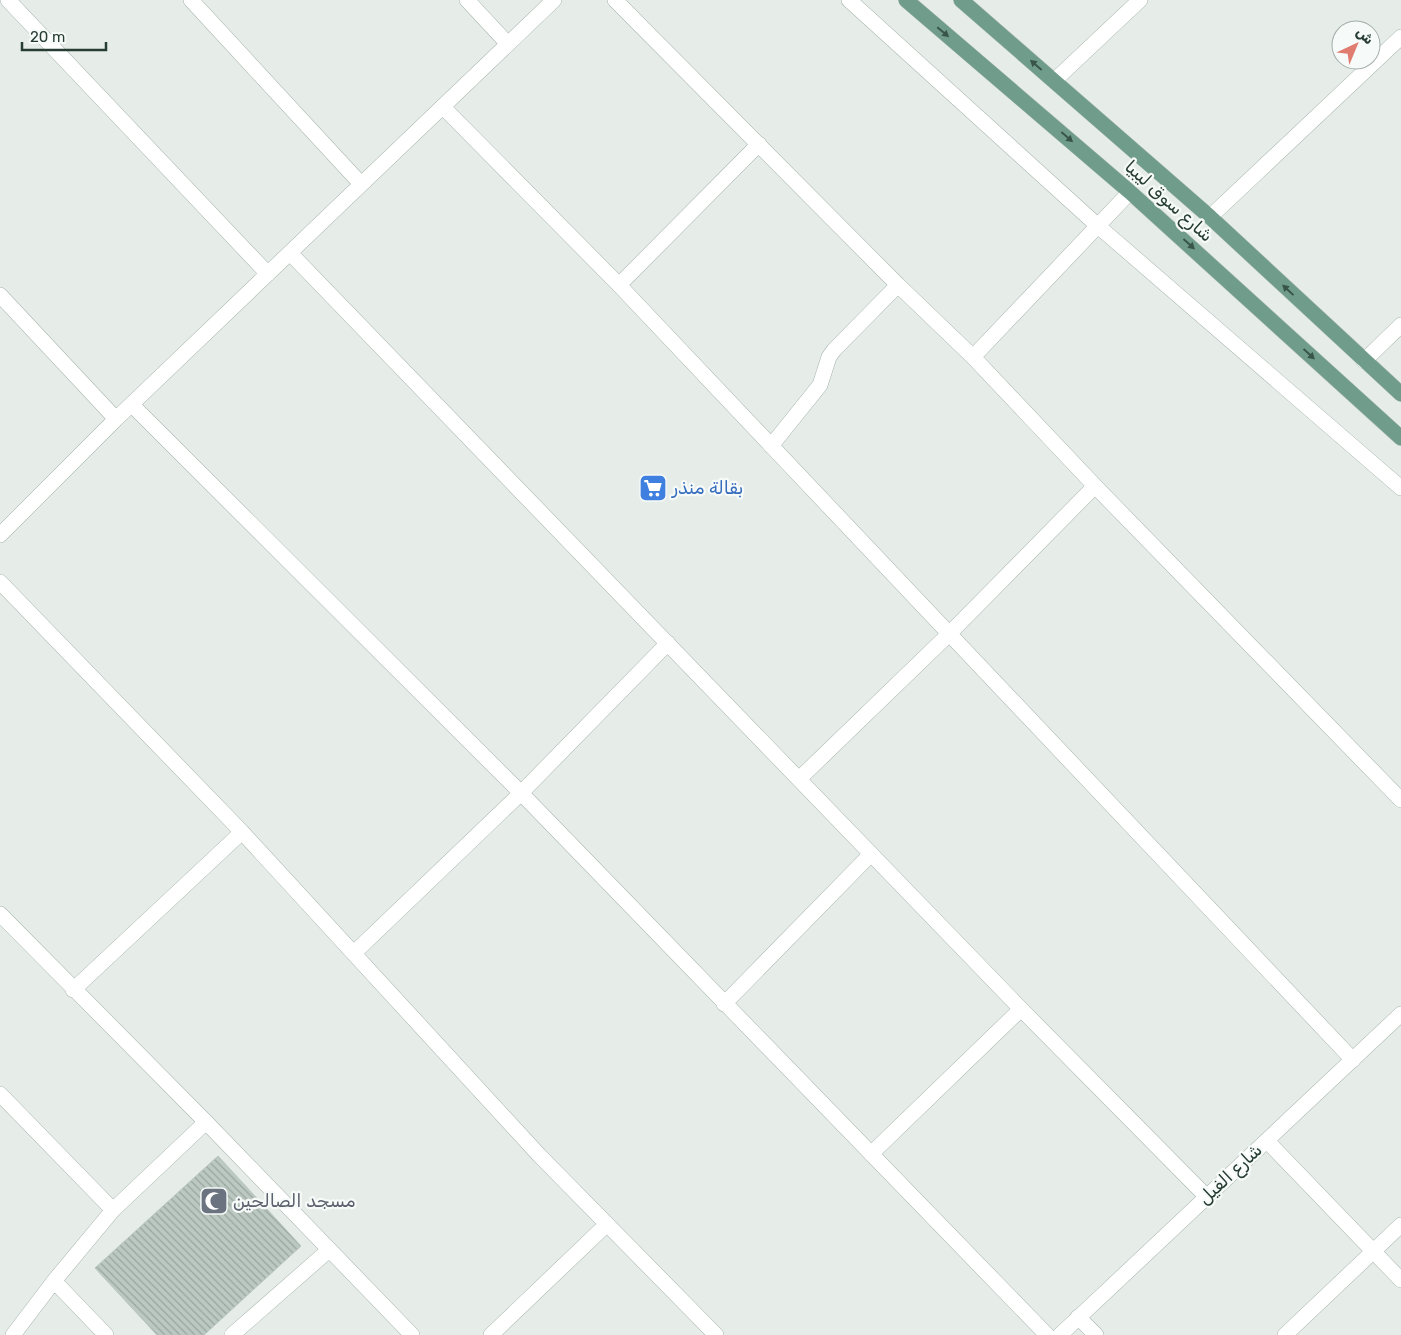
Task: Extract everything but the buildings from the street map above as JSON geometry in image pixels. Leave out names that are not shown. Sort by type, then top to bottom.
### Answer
[{"type":"main road","name":"شارع سوق ليبيا","points":[[906,0],[1130,192],[1401,438]]},
{"type":"main road","name":"شارع سوق ليبيا","points":[[961,0],[1210,217],[1401,394]]},
{"type":"street","points":[[8,0],[268,274]]},
{"type":"street","points":[[191,0],[361,184]]},
{"type":"street","points":[[467,0],[508,44]]},
{"type":"street","points":[[0,535],[116,419],[554,0]]},
{"type":"street","points":[[614,0],[898,285],[973,357],[1094,486],[1401,800]]},
{"type":"street","points":[[848,0],[1098,226],[1401,488]]},
{"type":"street","points":[[1054,81],[1140,0]]},
{"type":"street","points":[[1210,217],[1401,36]]},
{"type":"street","points":[[443,107],[619,285],[1353,1060]]},
{"type":"street","points":[[619,285],[759,144]]},
{"type":"street","points":[[973,357],[1130,192]]},
{"type":"street","points":[[290,253],[1021,1009],[1206,1196]]},
{"type":"street","points":[[771,446],[820,385],[829,356],[898,285]]},
{"type":"street","points":[[0,295],[116,419]]},
{"type":"street","points":[[1364,361],[1401,325]]},
{"type":"street","points":[[132,405],[521,793],[724,1004],[1048,1335]]},
{"type":"street","points":[[799,779],[949,634],[1094,486]]},
{"type":"street","points":[[0,582],[242,832],[606,1225],[716,1335]]},
{"type":"street","points":[[354,954],[521,793],[668,644]]},
{"type":"street","points":[[73,990],[242,832]]},
{"type":"street","points":[[724,1004],[871,854]]},
{"type":"street","points":[[0,914],[73,990],[206,1122],[412,1335]]},
{"type":"street","points":[[871,1154],[1021,1009]]},
{"type":"street","name":"شارع الفيل","points":[[1060,1335],[1401,1014]]},
{"type":"street","points":[[0,1094],[113,1210]]},
{"type":"street","points":[[13,1335],[54,1281],[113,1210],[206,1122]]},
{"type":"street","points":[[1267,1141],[1401,1280]]},
{"type":"street","points":[[490,1335],[606,1225]]},
{"type":"street","points":[[1285,1335],[1401,1225]]},
{"type":"street","points":[[232,1335],[329,1250]]},
{"type":"street","points":[[54,1281],[106,1335]]},
{"type":"street","points":[[1078,1317],[1096,1335]]},
{"type":"place","name":"بقالة منذر","points":[[653,488]]},
{"type":"place","name":"مسجد الصالحين","points":[[214,1201]]}]
